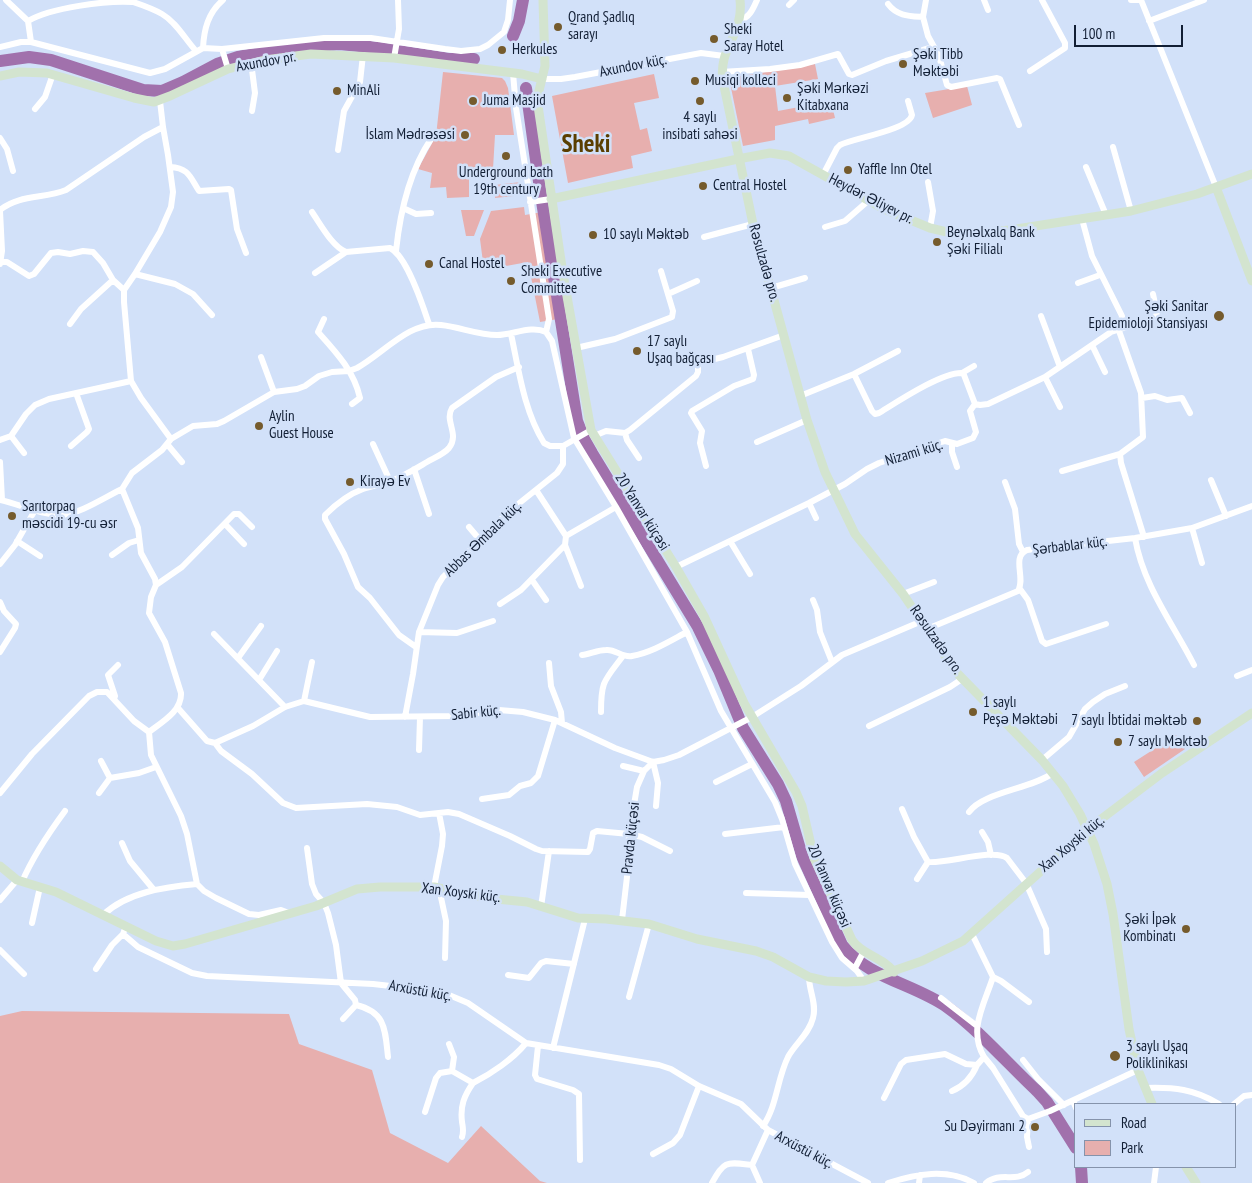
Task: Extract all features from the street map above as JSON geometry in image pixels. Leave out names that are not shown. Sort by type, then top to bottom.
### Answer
[{"type":"street","points":[[6,0],[28,21],[32,42]]},
{"type":"street","points":[[203,48],[204,35],[210,16],[223,0]]},
{"type":"street","points":[[395,57],[399,29],[398,0]]},
{"type":"street","points":[[0,47],[21,42],[32,42],[150,73],[165,69],[203,48],[223,52],[324,38],[361,37],[397,44],[461,51],[488,46],[504,32],[508,20],[510,0]]},
{"type":"street","name":"20 Yanvar küçəsi","points":[[543,0],[545,58],[537,99],[549,199],[593,433],[676,567],[708,623],[740,696],[796,792],[802,806],[814,858],[852,940],[863,953],[886,963],[892,972]]},
{"type":"street","points":[[740,0],[740,20],[724,56],[721,72],[800,65],[838,54],[852,76],[886,61],[933,46]]},
{"type":"street","points":[[740,20],[752,12],[757,0]]},
{"type":"street","points":[[926,0],[923,17],[928,36],[939,56],[948,86],[1000,79],[1019,125]]},
{"type":"street","points":[[984,0],[988,10]]},
{"type":"street","points":[[1030,71],[1066,48],[1042,0]]},
{"type":"street","points":[[1131,0],[1141,0],[1252,281]]},
{"type":"street","points":[[1149,21],[1204,0]]},
{"type":"street","points":[[28,21],[47,12],[84,4],[116,1],[132,2],[162,15],[171,22],[196,51]]},
{"type":"street","points":[[888,4],[895,12],[904,16],[923,17]]},
{"type":"street","points":[[223,52],[228,68]]},
{"type":"street","name":"Axundov küç.","points":[[542,79],[575,77],[701,53],[724,56]]},
{"type":"street","name":"Axundov pr.","points":[[0,76],[28,71],[53,74],[148,102],[160,100],[228,68],[251,62],[311,54],[395,57],[513,73],[542,79]]},
{"type":"street","points":[[338,150],[344,111],[360,82],[362,55]]},
{"type":"street","points":[[251,62],[255,93],[252,111]]},
{"type":"street","name":"Rəsulzadə pro.","points":[[721,72],[753,224],[807,420],[833,490],[855,534],[904,594],[949,663],[962,679],[1053,773],[1071,798],[1088,829],[1100,859],[1110,901],[1129,1028],[1138,1070],[1152,1103]]},
{"type":"street","points":[[513,73],[514,93],[533,202],[549,319],[546,332]]},
{"type":"street","points":[[35,109],[45,97],[53,74]]},
{"type":"street","points":[[160,100],[173,192],[171,207],[160,232],[136,274],[124,290],[124,302],[131,381],[182,462]]},
{"type":"street","points":[[823,175],[840,145],[892,129],[912,118],[908,101]]},
{"type":"street","points":[[124,290],[114,280],[104,262],[93,252],[51,253],[34,274],[29,276],[7,262],[0,264],[2,252],[0,210],[15,200],[58,194],[66,190],[144,137],[163,127]]},
{"type":"street","points":[[0,138],[7,149],[13,171]]},
{"type":"street","points":[[396,251],[407,191],[423,152],[432,139]]},
{"type":"street","points":[[1113,147],[1131,211]]},
{"type":"street","name":"Heydər Əliyev pr.","points":[[549,199],[738,159],[779,154],[797,160],[868,201],[930,228],[952,233],[977,233],[1131,211],[1216,188],[1252,174]]},
{"type":"street","points":[[170,167],[182,168],[187,171],[199,191],[231,190],[237,230],[246,253]]},
{"type":"street","points":[[1086,167],[1106,215]]},
{"type":"street","points":[[928,182],[933,211],[930,228]]},
{"type":"street","points":[[533,202],[549,199]]},
{"type":"street","points":[[825,227],[845,221],[868,201]]},
{"type":"street","points":[[403,208],[416,214],[431,213]]},
{"type":"street","points":[[312,212],[332,239],[346,252]]},
{"type":"street","points":[[1082,219],[1090,249],[1100,275],[1122,316],[1118,328]]},
{"type":"street","points":[[704,237],[753,224]]},
{"type":"street","points":[[315,273],[346,252],[390,248],[396,251],[402,260],[421,299],[429,324]]},
{"type":"street","points":[[576,348],[615,339],[672,318],[673,311],[661,271]]},
{"type":"street","points":[[136,274],[175,284],[194,294],[212,315]]},
{"type":"street","points":[[1078,283],[1100,275]]},
{"type":"street","points":[[771,288],[805,278]]},
{"type":"street","points":[[70,324],[81,309],[114,280]]},
{"type":"street","points":[[668,294],[697,281]]},
{"type":"street","points":[[962,373],[975,404],[988,404],[1046,377],[1118,328],[1155,318],[1157,313],[1153,294]]},
{"type":"street","points":[[1040,316],[1060,367]]},
{"type":"street","points":[[324,318],[318,332],[349,370],[360,398],[352,404]]},
{"type":"street","points":[[0,462],[1,500],[60,515],[75,512],[122,489],[132,473],[153,458],[169,442],[193,426],[218,424],[274,392],[297,389],[319,376],[349,370],[369,362],[409,332],[429,324],[440,324],[488,335],[511,334],[534,329],[546,332],[552,341],[574,438],[616,506],[687,632],[721,711],[774,802],[795,864],[838,954],[855,967],[864,981]]},
{"type":"street","points":[[1062,471],[1120,454],[1143,436],[1140,388],[1118,328]]},
{"type":"street","points":[[511,334],[529,411],[544,443],[550,446],[563,446],[574,438],[593,433],[606,431],[625,433],[696,376],[698,363],[748,349],[784,335]]},
{"type":"street","points":[[1092,346],[1105,372]]},
{"type":"street","points":[[706,466],[700,443],[702,431],[691,413],[692,410],[734,386],[753,379],[748,349]]},
{"type":"street","points":[[800,396],[854,374],[898,351]]},
{"type":"street","points":[[262,357],[274,392]]},
{"type":"street","points":[[854,374],[874,414],[950,374],[962,373],[974,366]]},
{"type":"street","points":[[416,647],[399,635],[370,598],[358,587],[344,554],[325,519],[325,515],[333,507],[354,493],[390,481],[450,448],[454,432],[448,414],[452,408],[496,377],[519,367]]},
{"type":"street","points":[[1046,377],[1060,406]]},
{"type":"street","points":[[0,440],[11,436],[26,414],[36,404],[49,399],[131,381]]},
{"type":"street","points":[[71,446],[89,429],[76,393]]},
{"type":"street","points":[[1142,398],[1155,396],[1164,400],[1182,398],[1190,413]]},
{"type":"street","name":"Nizami küç.","points":[[676,567],[808,503],[879,463],[945,441],[957,444],[975,436],[976,432],[970,411],[975,404]]},
{"type":"street","points":[[757,442],[807,420]]},
{"type":"street","points":[[625,433],[627,440],[639,458]]},
{"type":"street","points":[[11,436],[24,453]]},
{"type":"street","points":[[372,444],[390,481]]},
{"type":"street","points":[[952,444],[952,452],[957,467]]},
{"type":"street","name":"Abbas Əmbala küç.","points":[[405,717],[418,632],[438,585],[443,577],[507,513],[561,468],[563,464],[563,446]]},
{"type":"street","points":[[1120,454],[1120,462],[1144,536]]},
{"type":"street","points":[[414,469],[429,514]]},
{"type":"street","points":[[1211,480],[1226,516]]},
{"type":"street","points":[[1005,482],[1015,509],[1019,544],[1023,552]]},
{"type":"street","points":[[122,489],[136,518],[141,553],[155,579],[156,584],[151,597],[149,614],[164,642],[175,672],[181,699],[178,708],[149,732]]},
{"type":"street","points":[[536,490],[566,536],[565,545],[582,586]]},
{"type":"street","points":[[808,503],[816,518]]},
{"type":"street","points":[[566,536],[616,506]]},
{"type":"street","name":"Şərbablar küç.","points":[[1020,589],[1019,558],[1023,552],[1033,549],[1135,538],[1192,528],[1252,506]]},
{"type":"street","points":[[0,564],[18,541],[35,510]]},
{"type":"street","points":[[156,584],[182,567],[234,514],[239,514],[252,527]]},
{"type":"street","points":[[224,524],[244,544]]},
{"type":"street","points":[[469,527],[480,540]]},
{"type":"street","points":[[1192,528],[1202,563]]},
{"type":"street","points":[[1135,538],[1147,580],[1194,665]]},
{"type":"street","points":[[112,555],[129,543],[139,540]]},
{"type":"street","points":[[18,541],[40,556]]},
{"type":"street","points":[[730,541],[750,574]]},
{"type":"street","points":[[500,604],[521,590],[565,545]]},
{"type":"street","points":[[532,580],[546,600]]},
{"type":"street","points":[[904,594],[934,582]]},
{"type":"street","points":[[656,806],[658,783],[653,762],[679,756],[752,717],[854,649],[1011,595],[1020,589],[1028,600],[1042,641],[1046,644],[1106,624]]},
{"type":"street","points":[[813,600],[820,632],[832,662]]},
{"type":"street","points":[[0,602],[4,611],[16,624],[16,628],[0,652]]},
{"type":"street","points":[[418,632],[457,633],[493,621]]},
{"type":"street","points":[[238,658],[261,626]]},
{"type":"street","points":[[582,656],[606,650],[615,651],[623,656],[632,656],[648,651],[687,632]]},
{"type":"street","points":[[214,634],[285,707]]},
{"type":"street","points":[[259,680],[277,651]]},
{"type":"street","points":[[601,712],[601,690],[603,684],[623,656]]},
{"type":"street","points":[[178,708],[207,742],[215,743],[253,726],[285,707],[304,701],[312,662]]},
{"type":"street","points":[[549,663],[551,686],[561,712],[562,723]]},
{"type":"street","points":[[114,700],[115,696],[108,675],[118,666]]},
{"type":"street","points":[[1238,676],[1252,670]]},
{"type":"street","points":[[869,726],[950,687],[962,679]]},
{"type":"street","points":[[1042,760],[1069,737],[1085,709],[1105,694],[1125,686]]},
{"type":"street","points":[[0,793],[32,754],[89,696],[97,692],[107,692],[134,721],[149,732]]},
{"type":"street","name":"Sabir küç.","points":[[304,701],[363,716],[455,716],[510,710],[555,720],[615,748],[653,762]]},
{"type":"street","name":"Xan Xoyski küç.","points":[[0,866],[20,881],[56,892],[102,915],[125,930],[173,946],[324,903],[357,889],[380,886],[437,888],[486,898],[519,901],[585,919],[622,920],[649,924],[698,939],[756,951],[773,957],[809,977],[826,981],[864,981],[877,978],[946,950],[972,934],[1026,883],[1088,829],[1162,773],[1252,713]]},
{"type":"street","points":[[419,750],[420,717]]},
{"type":"street","points":[[482,799],[509,795],[520,786],[531,783],[538,776],[555,720]]},
{"type":"street","points":[[149,732],[150,755],[181,816],[187,834],[197,884]]},
{"type":"street","points":[[215,743],[221,751],[252,774],[276,797],[290,807],[367,804],[397,807],[420,814],[448,812],[460,814],[536,849],[549,851],[586,853],[589,851],[592,835],[595,831],[642,837],[670,851]]},
{"type":"street","points":[[101,761],[110,778]]},
{"type":"street","name":"Pravda küçəsi","points":[[622,920],[628,868],[629,834],[637,787],[644,771],[653,762]]},
{"type":"street","points":[[716,782],[752,764]]},
{"type":"street","points":[[623,766],[644,771]]},
{"type":"street","points":[[99,793],[110,778],[139,773],[156,767]]},
{"type":"street","points":[[969,812],[984,801],[1040,781],[1053,773]]},
{"type":"street","points":[[902,808],[914,837],[928,862]]},
{"type":"street","points":[[0,900],[20,881],[45,838],[65,812]]},
{"type":"street","points":[[439,813],[442,846],[437,888],[444,906],[446,920],[445,958]]},
{"type":"street","points":[[726,834],[784,827]]},
{"type":"street","points":[[982,832],[988,842],[991,855]]},
{"type":"street","points":[[122,843],[130,861],[154,890]]},
{"type":"street","points":[[307,848],[312,884],[316,894],[324,903],[336,945],[341,983],[355,1000],[356,1005]]},
{"type":"street","points":[[541,906],[549,851]]},
{"type":"street","points":[[928,862],[991,855],[1003,856],[1026,883],[1046,928],[1047,952]]},
{"type":"street","points":[[917,879],[928,862]]},
{"type":"street","points":[[102,915],[109,908],[154,890],[197,884],[216,898],[249,914],[259,915],[281,910],[288,913]]},
{"type":"street","points":[[32,923],[40,887]]},
{"type":"street","points":[[746,893],[809,895]]},
{"type":"street","points":[[553,1048],[585,919]]},
{"type":"street","points":[[629,996],[649,924]]},
{"type":"street","points":[[96,970],[112,945],[125,930]]},
{"type":"street","name":"Arxüstü küç.","points":[[125,930],[138,947],[192,973],[207,976],[387,985],[449,994],[468,1003],[526,1043],[659,1065],[699,1086],[741,1104],[766,1128],[868,1183]]},
{"type":"street","points":[[972,934],[993,978],[977,1026],[977,1042],[984,1057],[1023,1116],[1028,1119]]},
{"type":"street","points":[[0,950],[24,974]]},
{"type":"street","points":[[855,967],[863,953]]},
{"type":"street","points":[[508,975],[528,978],[532,976],[541,963],[546,961],[574,964]]},
{"type":"street","name":"Arxüstü küç.","points":[[752,1165],[766,1128],[778,1083],[788,1057],[805,1035],[813,1019],[813,1002],[809,977]]},
{"type":"street","points":[[993,978],[1001,980],[1029,1002]]},
{"type":"street","points":[[941,998],[977,1026]]},
{"type":"street","points":[[343,1019],[356,1005]]},
{"type":"street","points":[[356,1005],[368,1008],[383,1023],[388,1057]]},
{"type":"street","points":[[462,1138],[464,1131],[461,1106],[464,1095],[473,1083],[517,1053],[526,1043]]},
{"type":"street","points":[[450,1044],[454,1057],[452,1071]]},
{"type":"street","points":[[538,1046],[535,1075],[537,1079],[573,1090],[579,1094],[580,1160]]},
{"type":"street","points":[[884,1098],[901,1064],[906,1060],[945,1054],[966,1064],[977,1065]]},
{"type":"street","points":[[952,1091],[962,1086],[974,1073],[977,1065],[984,1057]]},
{"type":"street","points":[[1023,1060],[1038,1079],[1064,1104]]},
{"type":"street","points":[[1028,1119],[1073,1101],[1138,1070]]},
{"type":"street","points":[[425,1112],[436,1078],[440,1073],[452,1071],[473,1083]]},
{"type":"street","points":[[653,1154],[672,1143],[680,1135],[699,1086]]},
{"type":"street","points":[[1145,1088],[1170,1087],[1187,1090],[1206,1096],[1217,1103]]},
{"type":"street","points":[[1235,1103],[1244,1096],[1252,1095]]},
{"type":"street","points":[[1028,1119],[1027,1137],[1029,1147]]},
{"type":"street","points":[[712,1183],[724,1164],[733,1162],[752,1165],[760,1183]]},
{"type":"street","points":[[1154,1183],[1156,1168]]},
{"type":"street","points":[[1187,1168],[1196,1183]]},
{"type":"street","points":[[986,1183],[994,1178],[1017,1180],[1024,1177],[1028,1172]]},
{"type":"street","points":[[888,1183],[920,1175],[956,1176],[974,1183]]},
{"type":"street","points":[[919,1183],[920,1175]]},
{"type":"green space","points":[[815,64],[818,79],[775,86],[778,111],[831,101],[835,118],[809,124],[808,119],[775,126],[775,140],[743,146],[729,78]]},
{"type":"green space","points":[[443,72],[502,78],[508,88],[514,135],[495,135],[493,169],[469,172],[469,197],[447,198],[446,187],[430,188],[432,173],[418,169],[436,136]]},
{"type":"green space","points":[[654,74],[659,98],[634,103],[640,130],[647,128],[652,151],[631,156],[633,168],[568,183],[552,96]]},
{"type":"green space","points":[[967,86],[972,105],[933,118],[925,93]]},
{"type":"green space","points":[[521,182],[523,195],[495,198],[495,185]]},
{"type":"green space","points":[[524,207],[525,215],[542,212],[558,319],[540,322],[528,262],[484,270],[480,239],[491,211]]},
{"type":"green space","points":[[461,210],[484,210],[474,236],[466,236]]},
{"type":"green space","points":[[1176,735],[1185,749],[1144,777],[1134,762]]},
{"type":"green space","points":[[22,1011],[289,1014],[299,1044],[372,1070],[390,1133],[448,1163],[481,1126],[540,1181],[547,1183],[0,1183],[0,1016]]},
{"type":"waterway","points":[[513,36],[519,21],[523,0]]},
{"type":"waterway","points":[[0,61],[29,57],[51,60],[143,90],[162,91],[217,64],[238,57],[296,47],[340,44],[449,59],[474,59]]},
{"type":"waterway","points":[[526,88],[577,421],[592,453],[698,627],[719,670],[743,728],[778,784],[786,801],[802,856],[842,945],[853,956],[878,973],[934,999],[959,1016],[1047,1102],[1074,1145]]},
{"type":"waterway","points":[[1081,1168],[1082,1183]]},
{"type":"place","name":"Qrand Şadlıq sarayı","points":[[558,27]]},
{"type":"place","name":"Sheki Saray Hotel","points":[[714,39]]},
{"type":"place","name":"Herkules","points":[[502,50]]},
{"type":"place","name":"Şəki Tibb Məktəbi","points":[[903,64]]},
{"type":"place","name":"Musiqi kolleci","points":[[695,81]]},
{"type":"place","name":"MinAli","points":[[337,91]]},
{"type":"place","name":"Şəki Mərkəzi Kitabxana","points":[[787,98]]},
{"type":"place","name":"Juma Masjid","points":[[473,101]]},
{"type":"place","name":"4 saylı insibati sahəsi","points":[[700,101]]},
{"type":"place","name":"İslam Mədrəsəsi","points":[[465,135]]},
{"type":"place","name":"Underground bath 19th century","points":[[506,156]]},
{"type":"place","name":"Yaffle Inn Otel","points":[[848,170]]},
{"type":"place","name":"Central Hostel","points":[[703,186]]},
{"type":"place","name":"10 saylı Məktəb","points":[[593,235]]},
{"type":"place","name":"Beynəlxalq Bank Şəki Filialı","points":[[937,242]]},
{"type":"place","name":"Canal Hostel","points":[[429,264]]},
{"type":"place","name":"Sheki Executive Committee","points":[[511,281]]},
{"type":"place","name":"Şəki Sanitar Epidemioloji Stansiyası","points":[[1219,316]]},
{"type":"place","name":"17 saylı Uşaq bağçası","points":[[637,351]]},
{"type":"place","name":"Aylin Guest House","points":[[259,426]]},
{"type":"place","name":"Kirayə Ev","points":[[350,482]]},
{"type":"place","name":"Sarıtorpaq məscidi 19-cu əsr","points":[[12,516]]},
{"type":"place","name":"1 saylı Peşə Məktəbi","points":[[973,712]]},
{"type":"place","name":"7 saylı İbtidai məktəb","points":[[1197,721]]},
{"type":"place","name":"7 saylı Məktəb","points":[[1118,742]]},
{"type":"place","name":"Şəki İpək Kombinatı","points":[[1186,929]]},
{"type":"place","name":"3 saylı Uşaq Poliklinikası","points":[[1115,1056]]},
{"type":"place","name":"Su Dəyirmanı 2","points":[[1035,1127]]},
{"type":"district","name":"Sheki","points":[[586,145]]}]
